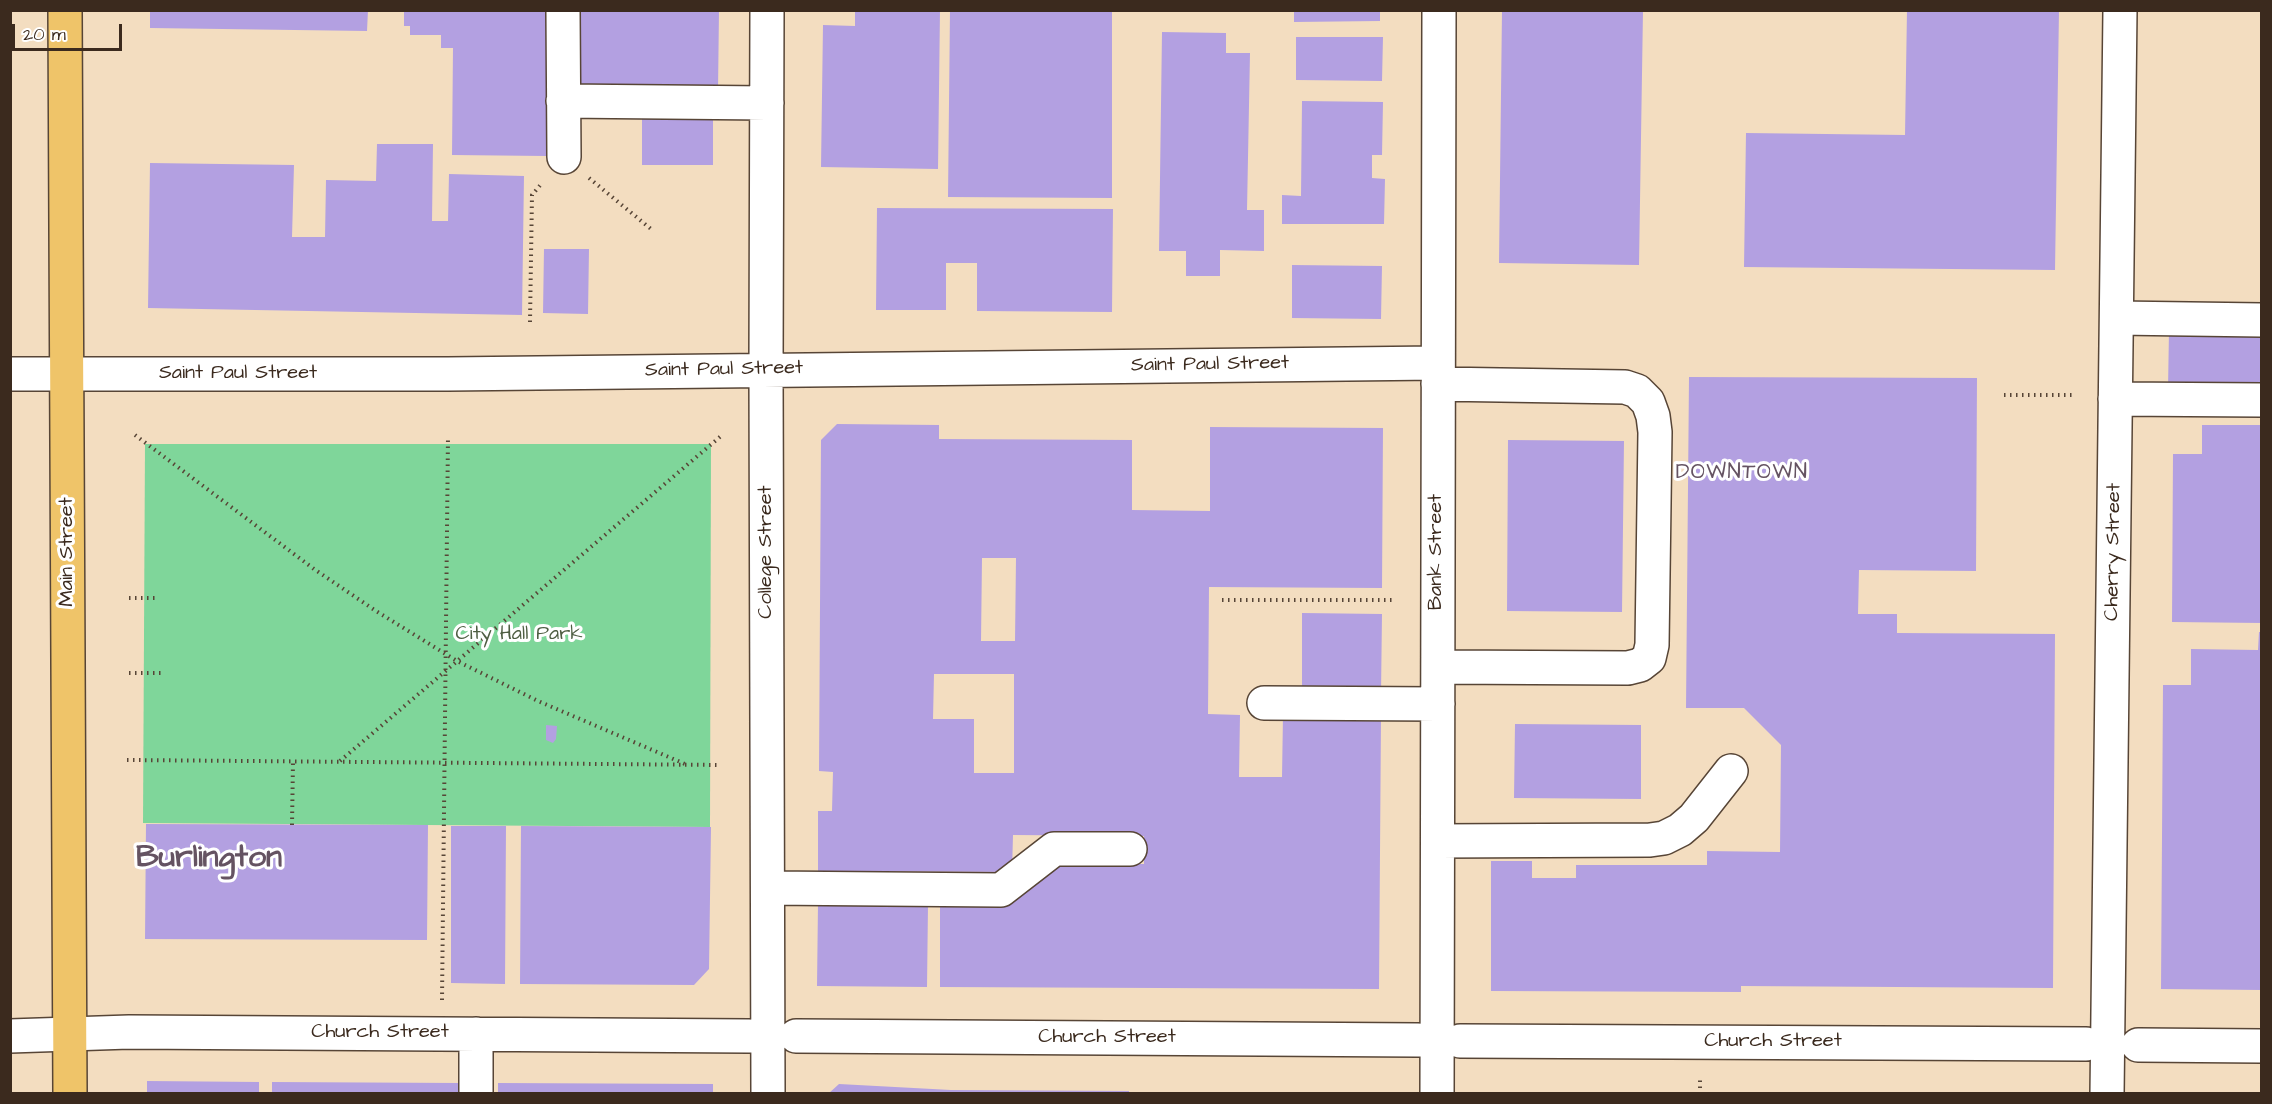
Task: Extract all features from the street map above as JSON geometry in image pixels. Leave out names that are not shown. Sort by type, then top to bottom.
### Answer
[{"type":"main road","name":"Main Street","points":[[65,10],[70,1094]]},
{"type":"street","points":[[563,10],[564,157]]},
{"type":"street","name":"College Street","points":[[767,10],[768,1094]]},
{"type":"street","name":"Bank Street","points":[[1437,1094],[1439,10]]},
{"type":"street","name":"Cherry Street","points":[[2107,1094],[2120,10]]},
{"type":"street","points":[[564,101],[767,103]]},
{"type":"street","points":[[2117,318],[2262,320]]},
{"type":"street","name":"Saint Paul Street","points":[[10,374],[448,374],[766,370],[1437,374],[1625,387],[1638,391],[1648,402],[1655,432],[1652,645],[1649,658],[1640,665],[1628,668],[1438,667]]},
{"type":"street","points":[[2115,399],[2262,400]]},
{"type":"street","points":[[1264,704],[1438,704]]},
{"type":"street","points":[[1438,841],[1650,840],[1665,838],[1680,830],[1694,818],[1731,771]]},
{"type":"street","points":[[768,888],[1001,890],[1054,849],[1130,849]]},
{"type":"street","name":"Church Street","points":[[10,1036],[129,1032],[749,1036]]},
{"type":"street","points":[[476,1034],[476,1094]]},
{"type":"street","name":"Church Street","points":[[796,1036],[1418,1040]]},
{"type":"street","name":"Church Street","points":[[1460,1041],[2086,1044]]},
{"type":"street","points":[[2138,1045],[2262,1046]]},
{"type":"path","points":[[530,322],[532,195],[564,157]]},
{"type":"path","points":[[597,184],[651,229]]},
{"type":"path","points":[[2004,395],[2072,395]]},
{"type":"path","points":[[135,435],[314,569],[457,661],[538,701],[685,764]]},
{"type":"path","points":[[442,1034],[448,436]]},
{"type":"path","points":[[339,762],[721,436]]},
{"type":"path","points":[[129,598],[159,598]]},
{"type":"path","points":[[1222,600],[1394,600]]},
{"type":"path","points":[[129,673],[161,674]]},
{"type":"path","points":[[127,760],[721,765]]},
{"type":"path","points":[[292,825],[293,762]]},
{"type":"green space","name":"City Hall Park","points":[[145,444],[711,444],[710,827],[143,823]]},
{"type":"building","points":[[150,10],[368,10],[367,31],[150,28]]},
{"type":"building","points":[[404,10],[547,10],[546,156],[452,155],[453,48],[441,48],[441,35],[410,35],[410,26],[404,26]]},
{"type":"building","points":[[579,10],[719,10],[718,91],[579,90]]},
{"type":"building","points":[[855,10],[940,10],[938,169],[821,167],[823,25],[855,26]]},
{"type":"building","points":[[950,10],[1112,10],[1112,198],[948,197]]},
{"type":"building","points":[[1294,10],[1380,10],[1380,21],[1294,22]]},
{"type":"building","points":[[1502,10],[1643,10],[1639,265],[1499,263]]},
{"type":"building","points":[[1907,10],[2059,10],[2055,270],[1744,267],[1746,133],[1905,135]]},
{"type":"building","points":[[1162,32],[1226,33],[1226,53],[1250,53],[1247,210],[1264,210],[1264,251],[1220,250],[1220,276],[1186,276],[1186,251],[1159,251]]},
{"type":"building","points":[[1296,37],[1383,37],[1382,81],[1296,80]]},
{"type":"building","points":[[1302,101],[1383,102],[1382,155],[1372,155],[1372,178],[1385,179],[1384,224],[1282,224],[1282,195],[1301,196]]},
{"type":"building","points":[[642,111],[713,111],[713,165],[642,165]]},
{"type":"building","points":[[377,144],[433,144],[432,221],[448,221],[449,174],[524,176],[522,315],[148,308],[150,163],[294,165],[292,237],[325,237],[326,180],[376,181]]},
{"type":"building","points":[[877,208],[1113,209],[1112,312],[977,311],[977,263],[946,263],[946,310],[876,310]]},
{"type":"building","points":[[544,249],[589,249],[588,314],[543,313]]},
{"type":"building","points":[[1292,265],[1382,266],[1381,319],[1292,318]]},
{"type":"building","points":[[2169,331],[2262,332],[2262,390],[2168,389]]},
{"type":"building","points":[[1689,377],[1977,378],[1976,571],[1859,570],[1858,614],[1897,614],[1897,633],[2055,634],[2053,988],[1741,986],[1741,992],[1491,991],[1491,861],[1532,861],[1532,878],[1576,878],[1576,865],[1707,865],[1707,851],[1780,852],[1781,745],[1744,708],[1686,708]]},
{"type":"building","points":[[837,424],[939,425],[939,439],[1132,440],[1132,510],[1210,511],[1210,427],[1383,428],[1382,588],[1209,587],[1208,714],[1240,715],[1239,777],[1282,777],[1283,715],[1381,716],[1379,989],[940,987],[940,905],[1054,863],[1144,864],[1144,836],[1013,835],[1012,872],[818,871],[818,811],[832,811],[833,772],[819,771],[821,440]],"holes":[[[982,558],[1016,558],[1015,641],[981,641]],[[934,674],[1014,674],[1014,773],[974,773],[974,719],[933,719]]]},
{"type":"building","points":[[2202,425],[2262,425],[2262,623],[2172,622],[2173,454],[2202,454]]},
{"type":"building","points":[[1508,440],[1624,441],[1622,612],[1507,611]]},
{"type":"building","points":[[1302,613],[1382,614],[1381,694],[1302,693]]},
{"type":"building","points":[[2259,632],[2262,632],[2262,990],[2161,989],[2163,685],[2191,685],[2191,649],[2258,650]]},
{"type":"building","points":[[1515,724],[1641,725],[1641,799],[1514,798]]},
{"type":"building","points":[[546,725],[557,726],[556,739],[553,743],[546,740]]},
{"type":"building","points":[[146,824],[428,825],[427,940],[145,939]]},
{"type":"building","points":[[451,826],[506,826],[505,984],[451,983]]},
{"type":"building","points":[[521,826],[711,827],[709,969],[694,985],[520,984]]},
{"type":"building","points":[[818,904],[928,905],[927,987],[817,986]]},
{"type":"building","points":[[147,1081],[259,1082],[259,1094],[147,1094]]},
{"type":"building","points":[[272,1082],[459,1083],[459,1094],[272,1094]]},
{"type":"building","points":[[498,1083],[713,1084],[713,1094],[498,1094]]},
{"type":"building","points":[[839,1084],[951,1090],[1129,1091],[1129,1094],[828,1094]]},
{"type":"district","name":"DOWNTOWN","points":[[1742,474]]},
{"type":"district","name":"Burlington","points":[[209,859]]}]
